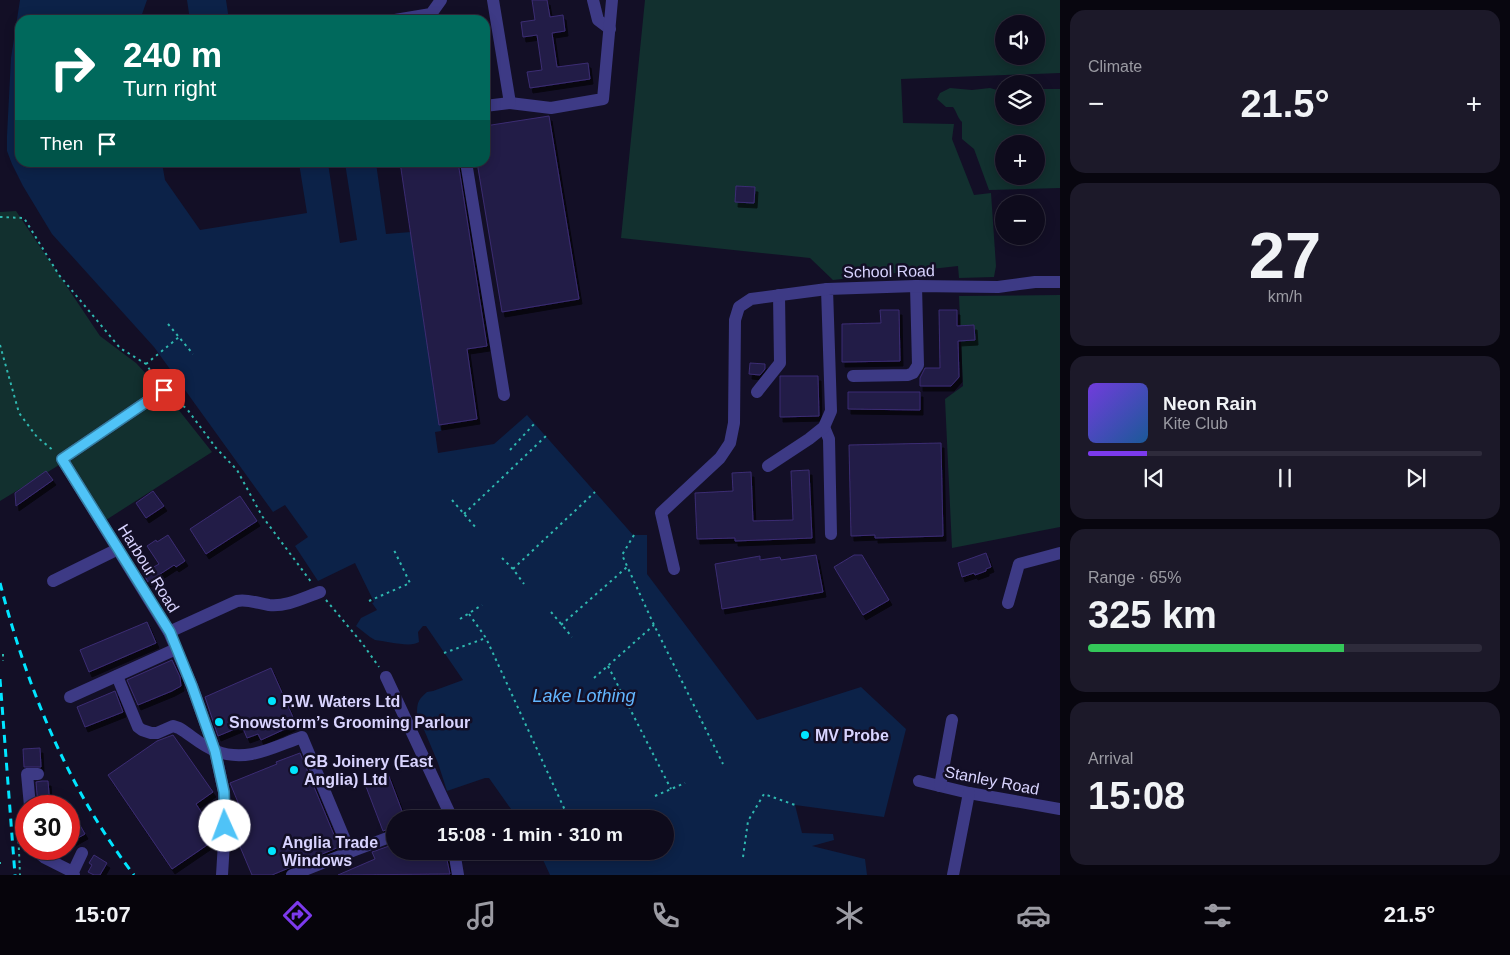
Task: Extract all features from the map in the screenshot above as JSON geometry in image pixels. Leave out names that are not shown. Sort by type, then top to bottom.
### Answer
[{"type":"street","points":[[425,15],[431,14],[441,0]]},
{"type":"street","points":[[493,0],[510,103]]},
{"type":"street","points":[[593,0],[598,20],[610,29]]},
{"type":"street","points":[[490,105],[510,103],[552,108],[604,99],[612,0]]},
{"type":"street","points":[[467,167],[504,395]]},
{"type":"street","name":"School Road","points":[[824,427],[831,412],[827,289],[916,286],[998,287],[1035,282],[1060,282]]},
{"type":"street","points":[[853,376],[908,375],[913,373],[918,365],[916,286]]},
{"type":"street","points":[[674,569],[661,513],[720,458],[730,443],[734,423],[735,320],[739,307],[751,299],[827,289]]},
{"type":"street","points":[[757,392],[780,363],[779,295]]},
{"type":"street","points":[[62,459],[164,390]]},
{"type":"street","points":[[768,466],[824,427],[829,439],[831,534]]},
{"type":"street","name":"Harbour Road","points":[[62,459],[170,632],[192,686],[215,751],[224,792],[225,826],[222,875]]},
{"type":"street","points":[[53,581],[118,549]]},
{"type":"street","points":[[1008,603],[1020,564],[1060,553]]},
{"type":"street","points":[[170,632],[236,601],[245,600],[269,605],[283,604],[320,592]]},
{"type":"street","points":[[70,697],[176,649]]},
{"type":"street","points":[[116,676],[138,727],[151,733],[173,726],[180,728],[215,751],[240,756],[250,756],[302,737],[350,852]]},
{"type":"street","points":[[386,677],[447,810]]},
{"type":"street","points":[[940,786],[952,720]]},
{"type":"street","points":[[29,795],[27,774],[38,774]]},
{"type":"street","name":"Stanley Road","points":[[918,781],[969,793],[1060,809]]},
{"type":"street","points":[[953,875],[969,793]]},
{"type":"street","points":[[299,874],[386,838]]},
{"type":"street","points":[[47,860],[74,874],[82,853]]},
{"type":"street","points":[[456,860],[458,875]]},
{"type":"path","points":[[0,217],[24,218],[59,276],[102,327],[120,348],[146,364],[164,390],[187,409],[216,448],[237,470],[262,516],[362,643],[386,677]]},
{"type":"path","points":[[168,324],[193,354]]},
{"type":"path","points":[[146,364],[179,337]]},
{"type":"path","points":[[0,345],[20,413],[37,437],[62,459]]},
{"type":"path","points":[[510,450],[535,423]]},
{"type":"path","points":[[464,514],[546,436]]},
{"type":"path","points":[[513,569],[595,492]]},
{"type":"path","points":[[452,500],[478,529]]},
{"type":"path","points":[[634,535],[622,555],[654,625],[723,764]]},
{"type":"path","points":[[369,601],[410,583],[393,548]]},
{"type":"path","points":[[502,558],[524,584]]},
{"type":"path","points":[[561,625],[627,566]]},
{"type":"path","points":[[460,619],[482,605]]},
{"type":"path","points":[[551,612],[572,637]]},
{"type":"path","points":[[469,614],[486,638],[566,810]]},
{"type":"path","points":[[594,678],[654,625]]},
{"type":"path","points":[[444,653],[486,638]]},
{"type":"path","points":[[3,654],[3,661]]},
{"type":"path","points":[[608,666],[671,789]]},
{"type":"path","points":[[655,796],[685,783]]},
{"type":"path","points":[[743,857],[748,820],[764,794],[795,805]]},
{"type":"path","points":[[20,860],[20,875]]},
{"type":"green space","points":[[645,0],[1060,0],[1060,73],[901,79],[903,123],[954,124],[952,139],[974,195],[991,193],[996,266],[994,277],[959,278],[958,266],[833,280],[810,258],[621,238]]},
{"type":"green space","points":[[950,88],[972,90],[990,88],[995,89],[995,125],[1045,125],[1045,89],[1060,89],[1060,188],[989,190],[974,149],[962,139],[962,122],[953,107],[946,107],[937,99],[940,93]]},
{"type":"green space","points":[[16,211],[100,336],[136,363],[174,404],[212,452],[106,520],[69,459],[0,501],[0,212]]},
{"type":"green space","points":[[1060,295],[1060,527],[952,548],[945,399],[963,386],[959,296]]},
{"type":"water","name":"Lake Lothing","points":[[20,0],[147,0],[142,15],[18,15]]},
{"type":"water","points":[[187,0],[226,0],[228,15],[189,15]]},
{"type":"water","name":"Lake Lothing","points":[[15,32],[15,167],[163,167],[165,180],[200,230],[307,213],[300,167],[329,167],[340,243],[357,240],[346,167],[377,167],[386,234],[411,232],[441,431],[435,432],[438,453],[494,444],[527,415],[633,535],[647,535],[647,574],[757,720],[861,687],[906,729],[884,817],[795,805],[802,833],[833,834],[834,840],[812,846],[865,859],[867,875],[550,875],[543,860],[674,860],[674,810],[512,810],[489,778],[447,791],[438,763],[417,713],[417,706],[420,699],[427,692],[463,680],[426,626],[423,626],[418,632],[419,642],[415,644],[398,644],[375,640],[356,626],[361,618],[377,610],[372,603],[374,602],[355,563],[318,581],[295,546],[308,537],[285,505],[273,512],[154,347],[52,234],[12,164],[7,151],[11,58]]},
{"type":"building","points":[[532,0],[547,0],[550,17],[563,15],[565,31],[552,33],[557,67],[588,63],[590,79],[530,88],[527,72],[542,70],[537,35],[523,37],[521,22],[535,20]]},
{"type":"building","points":[[549,116],[579,299],[502,312],[478,167],[490,167],[490,125]]},
{"type":"building","points":[[401,167],[459,167],[487,346],[467,349],[477,419],[439,425]]},
{"type":"building","points":[[736,186],[755,187],[754,203],[735,202]]},
{"type":"building","points":[[880,310],[899,310],[900,361],[842,362],[842,324],[881,323]]},
{"type":"building","points":[[939,310],[957,310],[957,326],[974,325],[975,340],[958,341],[959,377],[951,386],[920,386],[920,378],[925,368],[940,368]]},
{"type":"building","points":[[750,363],[765,364],[765,369],[760,375],[749,374]]},
{"type":"building","points":[[780,376],[818,376],[819,416],[780,417]]},
{"type":"building","points":[[848,392],[920,392],[920,410],[848,409]]},
{"type":"building","points":[[941,443],[943,536],[875,538],[875,535],[851,536],[849,445]]},
{"type":"building","points":[[809,470],[812,538],[735,541],[735,538],[697,539],[695,493],[733,491],[732,473],[751,472],[753,521],[793,520],[791,471]]},
{"type":"building","points":[[46,471],[53,480],[16,506],[15,493]]},
{"type":"building","points":[[153,491],[164,506],[146,518],[136,503]]},
{"type":"building","points":[[240,496],[257,521],[206,554],[190,529]]},
{"type":"building","points":[[168,535],[185,561],[176,567],[174,565],[148,582],[143,573],[159,564],[147,546]]},
{"type":"building","points":[[986,553],[991,567],[975,575],[974,573],[962,577],[958,563]]},
{"type":"building","points":[[816,555],[823,592],[722,609],[715,564],[760,556],[760,560],[780,557],[781,560]]},
{"type":"building","points":[[854,555],[862,555],[889,600],[863,615],[834,567]]},
{"type":"building","points":[[147,622],[156,643],[89,672],[80,650]]},
{"type":"building","points":[[172,660],[180,677],[181,686],[138,705],[127,680]]},
{"type":"building","points":[[271,668],[296,724],[261,740],[258,734],[247,738],[242,726],[218,736],[205,697]]},
{"type":"building","points":[[115,691],[123,712],[85,727],[77,707]]},
{"type":"building","points":[[173,735],[213,792],[196,804],[216,834],[216,839],[172,869],[108,775],[157,741]]},
{"type":"building","points":[[40,748],[41,767],[24,767],[23,749]]},
{"type":"building","points":[[300,753],[339,847],[272,875],[252,875],[233,830],[247,824],[230,783]]},
{"type":"building","points":[[388,774],[402,810],[386,810],[386,830],[383,831],[365,784]]},
{"type":"building","points":[[48,781],[49,795],[37,795],[36,782]]},
{"type":"building","points":[[80,825],[85,834],[80,837]]},
{"type":"building","points":[[386,847],[386,860],[447,860],[450,874],[338,875],[375,859],[372,852]]},
{"type":"building","points":[[94,855],[107,863],[100,875],[88,872],[92,865],[89,863]]},
{"type":"railway","points":[[0,583],[23,660],[52,736],[89,808],[110,842],[134,875]]},
{"type":"railway","points":[[0,679],[15,875]]},
{"type":"place","name":"P.W. Waters Ltd","points":[[272,701]]},
{"type":"place","name":"Snowstorm’s Grooming Parlour","points":[[219,722]]},
{"type":"place","name":"MV Probe","points":[[805,735]]},
{"type":"place","name":"GB Joinery (East Anglia) Ltd","points":[[294,770]]},
{"type":"place","name":"Anglia Trade Windows","points":[[272,851]]},
{"type":"route","points":[[164,390],[62,459],[170,632],[215,751],[224,792],[225,826]]}]
